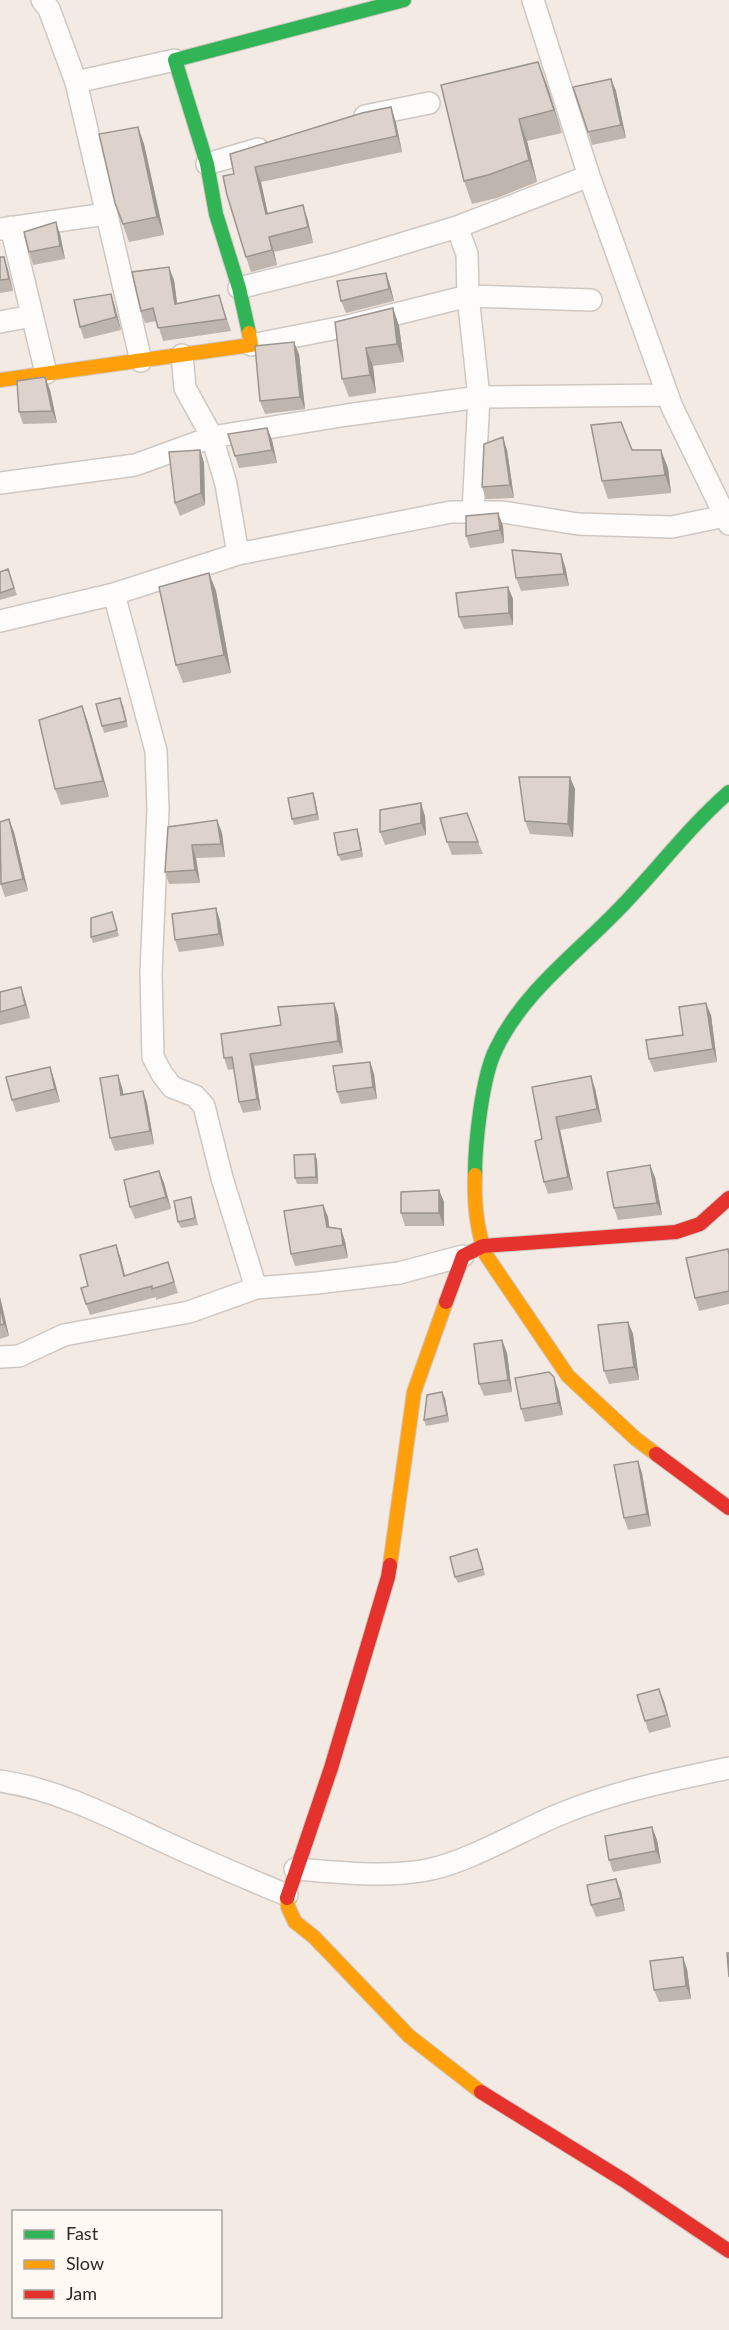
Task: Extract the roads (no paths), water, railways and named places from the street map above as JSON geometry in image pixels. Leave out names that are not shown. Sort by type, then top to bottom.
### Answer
[{"type":"street","points":[[42,0],[49,9],[76,82],[141,361]]},
{"type":"street","points":[[76,82],[175,60],[405,0]]},
{"type":"street","points":[[0,621],[114,594],[238,554],[451,512],[503,512],[578,524],[672,527],[727,520],[667,394],[589,176],[533,0]]},
{"type":"street","points":[[175,60],[207,164],[216,214],[239,288],[251,345]]},
{"type":"street","points":[[342,123],[429,103]]},
{"type":"street","points":[[207,164],[275,144]]},
{"type":"street","points":[[239,288],[335,264],[457,227],[589,176]]},
{"type":"street","points":[[46,374],[32,316],[6,228],[106,214]]},
{"type":"street","points":[[457,227],[467,254],[468,296],[479,396],[473,512]]},
{"type":"street","points":[[0,380],[251,345],[348,326],[468,296],[591,300]]},
{"type":"street","points":[[0,322],[32,316]]},
{"type":"street","points":[[182,355],[185,388],[212,437],[226,484],[238,554]]},
{"type":"street","points":[[0,483],[135,465],[212,437],[479,396],[667,394]]},
{"type":"street","points":[[114,594],[156,752],[158,810],[151,973],[153,1057],[172,1087],[195,1096],[204,1106],[222,1178],[256,1288]]},
{"type":"street","points":[[729,792],[704,814],[619,909],[556,966],[513,1021],[495,1050],[485,1087],[475,1156],[474,1195],[478,1234],[486,1255],[568,1376],[636,1439],[729,1508]]},
{"type":"street","points":[[0,1357],[19,1356],[64,1335],[189,1312],[256,1288],[399,1273],[463,1256],[483,1246],[663,1234],[690,1230],[705,1221],[729,1198]]},
{"type":"street","points":[[463,1256],[414,1392],[387,1577],[331,1768],[287,1895],[288,1906],[295,1922],[314,1937],[409,2036],[480,2091],[625,2181],[729,2251]]},
{"type":"street","points":[[295,1869],[382,1874],[427,1870],[449,1863],[609,1796],[729,1768]]},
{"type":"street","points":[[0,1780],[30,1785],[91,1808],[221,1868],[287,1895]]}]
